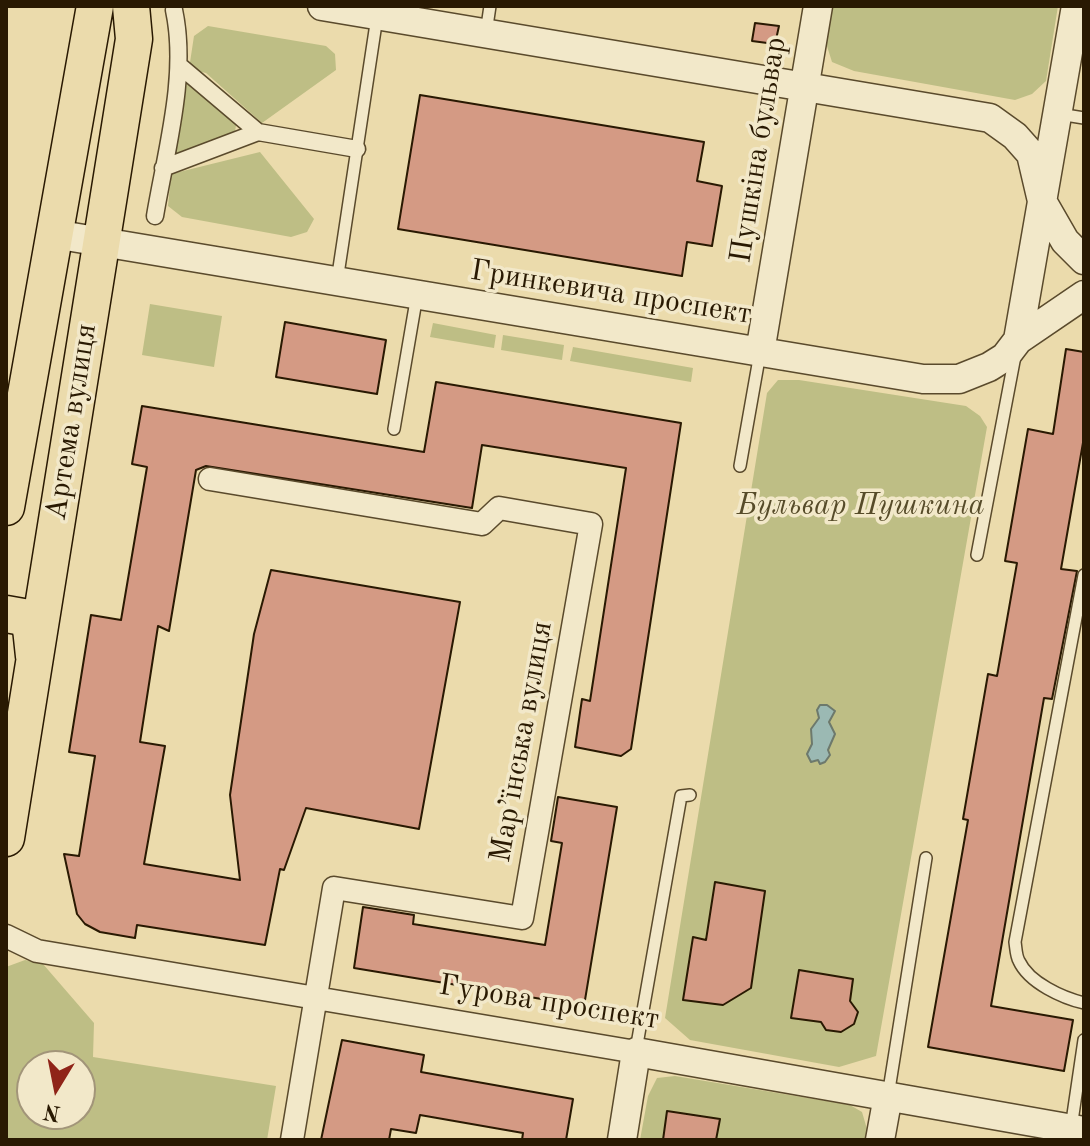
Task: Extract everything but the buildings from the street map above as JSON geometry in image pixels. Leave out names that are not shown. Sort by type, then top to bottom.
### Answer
[{"type":"main road","name":"Артема вулиця","points":[[6,838],[134,39],[131,6]]},
{"type":"main road","name":"Артема вулиця","points":[[6,507],[96,8]]},
{"type":"main road","points":[[6,614],[23,617],[31,628],[34,657]]},
{"type":"street","points":[[322,6],[377,16],[488,20],[804,87],[990,118],[1015,136],[1031,154],[1042,201],[1065,241],[1084,260]]},
{"type":"street","name":"Пушкіна бульвар","points":[[760,352],[818,6]]},
{"type":"street","points":[[1018,340],[1042,201],[1071,116],[1076,6]]},
{"type":"street","points":[[155,216],[180,66],[174,10]]},
{"type":"street","points":[[180,66],[258,132],[357,149]]},
{"type":"street","points":[[163,168],[258,132]]},
{"type":"street","name":"Гринкевича проспект","points":[[54,234],[923,379],[959,379],[989,367],[1005,357],[1018,340],[1084,295]]},
{"type":"street","name":"Мар’їнська вулиця","points":[[210,479],[482,524],[499,508],[591,524],[522,918],[334,888],[292,1140]]},
{"type":"street","name":"Гурова проспект","points":[[6,936],[37,951],[1077,1130]]},
{"type":"street","points":[[622,1140],[636,1052]]},
{"type":"street","points":[[880,1140],[888,1096]]},
{"type":"lane","points":[[337,281],[377,16]]},
{"type":"lane","points":[[394,429],[417,295]]},
{"type":"lane","points":[[977,555],[1018,340]]},
{"type":"lane","points":[[740,466],[760,352]]},
{"type":"lane","points":[[1084,575],[1015,942],[1019,962],[1035,979],[1053,991],[1084,1003]]},
{"type":"lane","points":[[636,1052],[681,796],[690,795]]},
{"type":"lane","points":[[888,1096],[926,858]]},
{"type":"lane","points":[[1077,1130],[1084,1040]]},
{"type":"green space","points":[[833,6],[1058,6],[1046,81],[1032,94],[1015,100],[854,71],[832,62],[826,43]]},
{"type":"green space","points":[[208,26],[326,46],[335,54],[336,70],[262,123],[206,73],[189,69],[194,36]]},
{"type":"green space","points":[[186,84],[197,86],[237,119],[234,138],[184,155],[174,153]]},
{"type":"green space","points":[[260,152],[314,219],[307,232],[291,237],[182,217],[168,206],[171,174]]},
{"type":"green space","points":[[150,304],[222,316],[214,367],[142,355]]},
{"type":"green space","points":[[433,323],[496,335],[494,348],[430,337]]},
{"type":"green space","points":[[503,335],[564,345],[562,360],[501,350]]},
{"type":"green space","points":[[573,347],[693,368],[691,382],[570,361]]},
{"type":"green space","name":"Бульвар Пушкина","points":[[778,380],[799,380],[966,406],[980,416],[987,427],[876,1056],[839,1067],[690,1040],[665,1018],[767,393]]},
{"type":"green space","points":[[25,960],[43,964],[94,1023],[93,1050],[16,1050],[16,1130],[96,1130],[96,1057],[276,1086],[267,1140],[6,1140],[6,967]]},
{"type":"green space","points":[[675,1076],[850,1105],[862,1112],[867,1129],[865,1140],[640,1140],[648,1096],[657,1078]]},
{"type":"water","points":[[820,705],[827,705],[835,711],[829,722],[835,734],[828,750],[830,755],[820,764],[818,760],[811,762],[807,754],[812,744],[811,729],[819,718],[817,710]]}]
